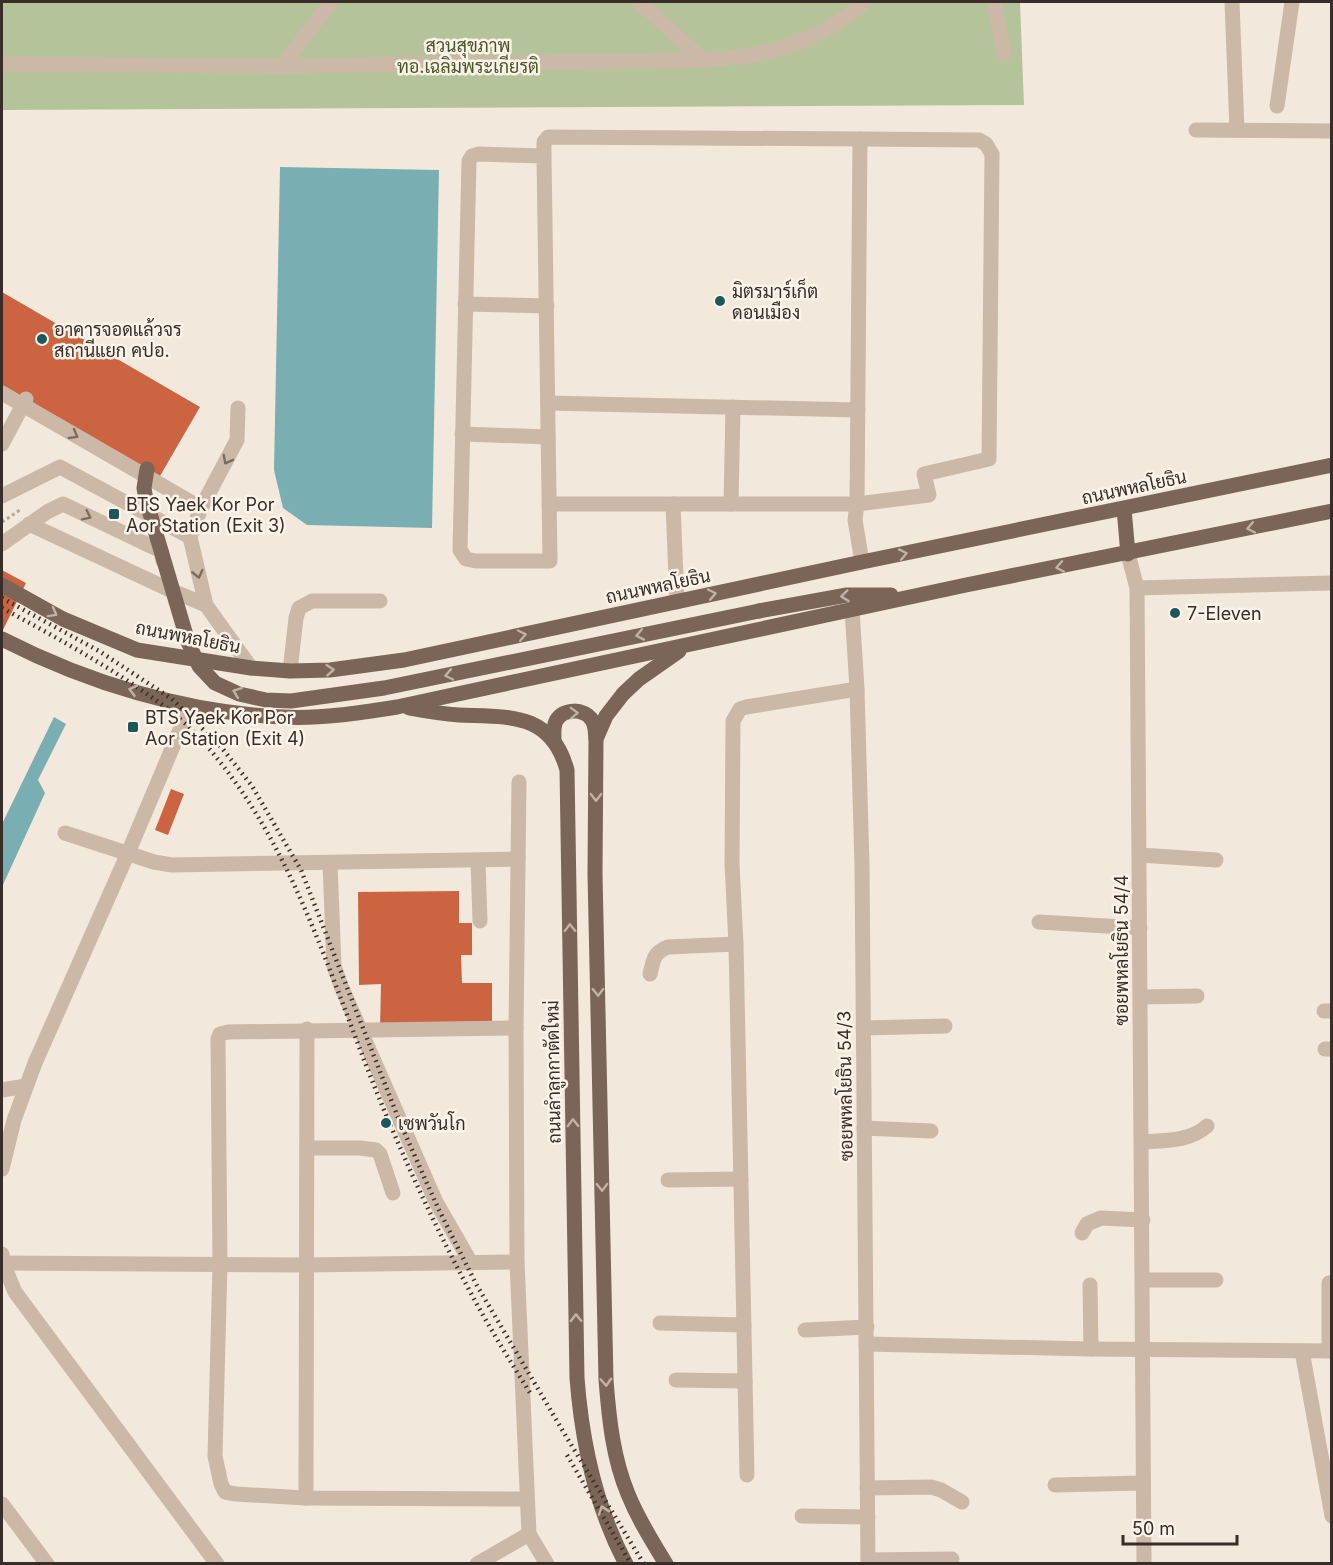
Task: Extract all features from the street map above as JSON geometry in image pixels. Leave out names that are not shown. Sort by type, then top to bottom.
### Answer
[{"type":"main road","name":"ถนนพหลโยธิน","points":[[2,585],[63,619],[137,650],[251,668],[290,671],[330,670],[404,660],[1332,465]]},
{"type":"main road","points":[[147,469],[144,488],[146,500],[188,642],[199,666],[215,683],[239,694],[266,700],[291,701],[384,688],[847,595],[924,595]]},
{"type":"main road","points":[[1124,509],[1128,554]]},
{"type":"main road","points":[[2,639],[64,668],[99,681],[189,706],[284,717],[331,716],[397,707],[852,609],[1332,512]]},
{"type":"main road","points":[[596,739],[606,717],[623,694],[639,679],[687,646]]},
{"type":"main road","name":"ถนนลำลูกกาตัดใหม่","points":[[397,707],[457,715],[522,719],[536,725],[554,740],[563,755],[567,770],[577,1355],[580,1412],[585,1446],[600,1502],[626,1563]]},
{"type":"main road","points":[[554,740],[557,718],[562,714],[572,711],[585,713],[594,724],[606,1380],[616,1457],[627,1493],[646,1531],[666,1563]]},
{"type":"street","points":[[282,66],[331,2]]},
{"type":"street","points":[[639,2],[703,60]]},
{"type":"street","points":[[2,64],[282,66],[703,60],[771,52],[816,35],[851,15],[865,2]]},
{"type":"street","points":[[994,2],[1004,54]]},
{"type":"street","points":[[1232,2],[1237,130]]},
{"type":"street","points":[[1277,106],[1292,2]]},
{"type":"street","points":[[1196,130],[1332,131]]},
{"type":"street","points":[[544,156],[478,154],[469,160],[460,550],[466,559],[476,561],[550,561],[549,504],[548,437],[547,306],[544,156],[544,142],[548,137],[980,140],[986,144],[992,154],[989,459],[924,474],[929,495],[857,504],[549,504]]},
{"type":"street","points":[[860,138],[855,520],[862,562]]},
{"type":"street","points":[[465,304],[547,306]]},
{"type":"street","points":[[2,393],[25,402],[201,508]]},
{"type":"street","points":[[2,444],[25,402]]},
{"type":"street","points":[[548,403],[858,410]]},
{"type":"street","points":[[731,504],[734,407]]},
{"type":"street","points":[[238,408],[237,440],[201,508],[190,537],[206,605],[251,668]]},
{"type":"street","points":[[462,434],[548,437]]},
{"type":"street","points":[[2,496],[60,467],[190,537]]},
{"type":"street","points":[[2,544],[29,524],[63,504],[161,551],[170,590]]},
{"type":"street","points":[[673,504],[677,602]]},
{"type":"street","points":[[29,524],[206,605]]},
{"type":"street","name":"ซอยพหลโยธิน 54/4","points":[[1128,554],[1137,588],[1144,1563]]},
{"type":"street","points":[[1137,588],[1332,583]]},
{"type":"street","points":[[290,671],[299,608],[312,601],[380,601]]},
{"type":"street","name":"ซอยพหลโยธิน 54/3","points":[[852,609],[857,689],[863,1028],[868,1562]]},
{"type":"street","points":[[747,1475],[736,944],[732,864],[732,733],[736,715],[740,709],[857,689]]},
{"type":"street","points":[[2,1169],[14,1120],[27,1086],[189,706]]},
{"type":"street","points":[[519,782],[516,1028],[517,1262],[529,1534],[548,1563]]},
{"type":"street","points":[[65,833],[154,862],[172,865],[518,860]]},
{"type":"street","points":[[1140,855],[1216,860]]},
{"type":"street","points":[[477,861],[480,921]]},
{"type":"street","points":[[330,863],[334,966],[341,987],[436,1202],[471,1263]]},
{"type":"street","points":[[1039,922],[1140,928]]},
{"type":"street","points":[[650,974],[654,957],[659,950],[668,947],[736,944]]},
{"type":"street","points":[[1141,997],[1197,996]]},
{"type":"street","points":[[863,1028],[945,1026]]},
{"type":"street","points":[[516,1028],[307,1029],[220,1034],[218,1039],[220,1264],[215,1456],[225,1492],[236,1494],[306,1498],[526,1499]]},
{"type":"street","points":[[306,1498],[307,1029]]},
{"type":"street","points":[[2,1089],[27,1086]]},
{"type":"street","points":[[1142,1142],[1197,1135],[1207,1126]]},
{"type":"street","points":[[864,1128],[931,1131]]},
{"type":"street","points":[[307,1148],[376,1150],[380,1154],[393,1193]]},
{"type":"street","points":[[668,1180],[741,1179]]},
{"type":"street","points":[[1082,1233],[1086,1224],[1101,1218],[1143,1221]]},
{"type":"street","points":[[217,1563],[15,1292],[2,1259],[306,1265],[517,1262]]},
{"type":"street","points":[[1143,1280],[1216,1280]]},
{"type":"street","points":[[866,1344],[1330,1351],[1329,1283]]},
{"type":"street","points":[[1090,1285],[1091,1349]]},
{"type":"street","points":[[660,1323],[744,1325]]},
{"type":"street","points":[[805,1330],[867,1327]]},
{"type":"street","points":[[1302,1351],[1332,1516]]},
{"type":"street","points":[[676,1380],[745,1381]]},
{"type":"street","points":[[1055,1485],[1143,1483]]},
{"type":"street","points":[[867,1488],[931,1487],[942,1490],[962,1502]]},
{"type":"street","points":[[2,1504],[47,1563]]},
{"type":"street","points":[[802,1516],[868,1517]]},
{"type":"street","points":[[477,1563],[529,1534]]},
{"type":"street","points":[[868,1562],[952,1559]]},
{"type":"green space","name":"สวนสุขภาพ ทอ.เฉลิมพระเกียรติ","points":[[2,2],[1020,2],[1024,105],[2,110]]},
{"type":"water","points":[[280,167],[439,170],[432,528],[307,525],[283,508],[274,470]]},
{"type":"water","points":[[54,717],[66,724],[38,780],[45,793],[2,887],[2,824]]},
{"type":"building","name":"อาคารจอดแล้วจร สถานีแยก คปอ.","points":[[2,292],[200,407],[160,476],[2,385]]},
{"type":"building","points":[[2,570],[26,583],[2,632]]},
{"type":"building","points":[[171,789],[184,794],[168,835],[155,830]]},
{"type":"building","points":[[459,891],[459,923],[472,923],[472,955],[461,955],[462,983],[492,983],[492,1028],[380,1029],[381,984],[359,985],[358,892]]},
{"type":"railway","points":[[2,598],[99,651],[172,699],[222,748],[252,786],[301,870],[401,1125],[438,1208],[476,1284],[644,1564]]},
{"type":"railway","points":[[2,608],[88,656],[160,703],[195,733],[230,775],[260,820],[308,916],[387,1117],[439,1232],[481,1311],[532,1396]]},
{"type":"railway","points":[[567,1455],[631,1564]]},
{"type":"place","name":"มิตรมาร์เก็ต ดอนเมือง","points":[[720,301]]},
{"type":"place","name":"อาคารจอดแล้วจร สถานีแยก คปอ.","points":[[42,339]]},
{"type":"place","name":"BTS Yaek Kor Por Aor Station (Exit 3)","points":[[114,514]]},
{"type":"place","name":"7-Eleven","points":[[1175,613]]},
{"type":"place","name":"BTS Yaek Kor Por Aor Station (Exit 4)","points":[[133,727]]},
{"type":"place","name":"เซพวันโก","points":[[386,1123]]}]
